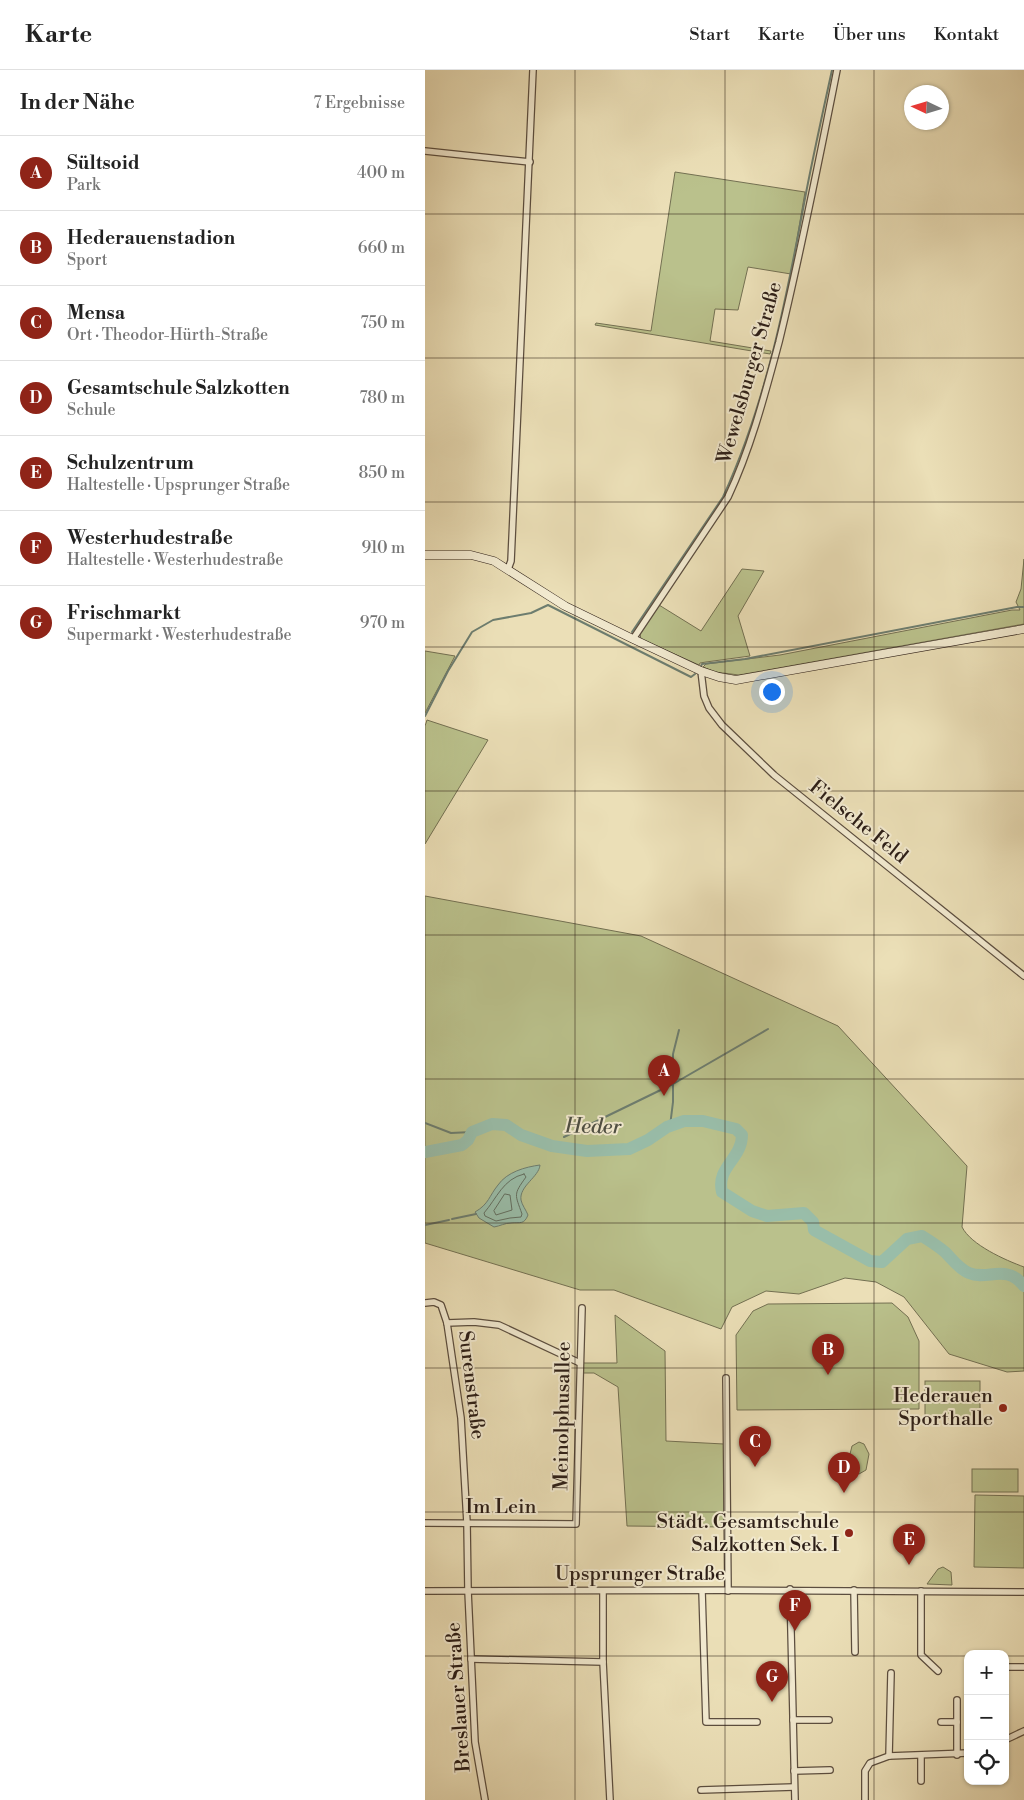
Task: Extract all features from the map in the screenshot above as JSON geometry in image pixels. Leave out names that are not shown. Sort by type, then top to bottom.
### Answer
[{"type":"main road","points":[[425,555],[471,555],[494,560],[565,606],[701,671],[736,680],[1024,630]]},
{"type":"street","points":[[508,569],[511,561],[533,70]]},
{"type":"street","name":"Wewelsburger Straße","points":[[633,639],[728,497],[735,481],[763,401],[793,287],[837,70]]},
{"type":"street","points":[[425,151],[530,162]]},
{"type":"street","name":"Fielsche Feld","points":[[701,671],[703,691],[709,708],[722,725],[774,775],[1024,976]]},
{"type":"street","name":"Surenstraße","points":[[425,1303],[434,1302],[441,1305],[447,1323],[461,1418],[467,1523],[468,1591]]},
{"type":"street","name":"Meinolphusallee","points":[[576,1524],[582,1308]]},
{"type":"street","points":[[447,1323],[475,1322],[499,1325],[580,1363]]},
{"type":"street","points":[[726,1378],[728,1591]]},
{"type":"street","name":"Im Lein","points":[[425,1524],[576,1524]]},
{"type":"street","points":[[790,1590],[795,1800]]},
{"type":"street","points":[[854,1590],[855,1652]]},
{"type":"street","name":"Upsprunger Straße","points":[[425,1591],[854,1590],[1024,1592]]},
{"type":"street","name":"Breslauer Straße","points":[[468,1591],[475,1742],[485,1800]]},
{"type":"street","points":[[603,1591],[603,1662],[610,1800]]},
{"type":"street","points":[[702,1591],[705,1722],[757,1722]]},
{"type":"street","points":[[921,1591],[921,1655],[938,1671]]},
{"type":"street","points":[[471,1659],[603,1662]]},
{"type":"street","points":[[1009,1667],[1024,1667]]},
{"type":"street","points":[[889,1756],[891,1673]]},
{"type":"street","points":[[957,1700],[957,1754]]},
{"type":"street","points":[[793,1720],[829,1720]]},
{"type":"street","points":[[941,1722],[957,1722]]},
{"type":"street","points":[[1009,1738],[1024,1731]]},
{"type":"street","points":[[865,1800],[865,1771],[870,1763],[889,1756],[964,1753]]},
{"type":"street","points":[[921,1756],[921,1781]]},
{"type":"street","points":[[794,1771],[830,1770]]},
{"type":"street","points":[[701,1790],[794,1787]]},
{"type":"shaded area","points":[[675,172],[805,192],[791,274],[748,267],[738,310],[715,309],[710,341],[771,351],[770,354],[595,325],[596,323],[651,331]]},
{"type":"shaded area","points":[[1024,559],[1024,624],[739,675],[715,672],[703,667],[706,664],[780,655],[1020,610],[1016,602],[1021,589]]},
{"type":"shaded area","points":[[742,569],[764,571],[738,616],[750,656],[700,663],[699,665],[641,639],[640,634],[659,605],[701,631]]},
{"type":"shaded area","points":[[425,651],[455,656],[425,713]]},
{"type":"shaded area","points":[[427,720],[488,740],[425,844],[425,726]]},
{"type":"shaded area","points":[[425,896],[641,936],[838,1026],[967,1166],[962,1227],[966,1234],[989,1251],[1024,1267],[1024,1371],[1007,1372],[949,1354],[904,1297],[876,1282],[845,1278],[799,1294],[766,1291],[732,1307],[721,1329],[614,1290],[580,1290],[425,1243]]},
{"type":"shaded area","points":[[892,1303],[908,1317],[919,1341],[919,1409],[737,1410],[736,1335],[753,1311],[768,1304]]},
{"type":"shaded area","points":[[615,1315],[665,1351],[666,1441],[724,1444],[724,1527],[627,1526],[618,1387],[594,1373],[582,1373],[582,1363],[617,1363]]},
{"type":"shaded area","points":[[925,1381],[980,1381],[980,1418],[925,1418]]},
{"type":"shaded area","points":[[859,1442],[864,1444],[869,1454],[866,1470],[859,1474],[852,1470],[849,1458],[852,1446]]},
{"type":"shaded area","points":[[972,1469],[1018,1469],[1018,1492],[972,1492]]},
{"type":"shaded area","points":[[975,1495],[1024,1496],[1024,1568],[974,1567]]},
{"type":"shaded area","points":[[943,1567],[951,1572],[952,1585],[927,1584],[938,1569]]},
{"type":"water","points":[[540,1165],[521,1195],[521,1200],[528,1215],[525,1220],[494,1227],[479,1218],[475,1212],[486,1203],[502,1180],[517,1171]]},
{"type":"waterway","points":[[632,632],[723,497],[752,423],[764,386],[783,309],[832,70]]},
{"type":"waterway","points":[[425,716],[448,671],[472,632],[493,620],[531,613],[548,605],[691,677],[695,674]]},
{"type":"waterway","points":[[701,666],[702,664],[745,659],[1024,607]]},
{"type":"waterway","points":[[564,1137],[673,1084],[768,1029]]},
{"type":"waterway","points":[[670,1126],[673,1102],[673,1054],[679,1030]]},
{"type":"waterway","name":"Heder","points":[[425,1152],[462,1145],[468,1140],[472,1132],[492,1124],[506,1125],[521,1135],[552,1146],[587,1151],[629,1149],[648,1140],[667,1127],[684,1121],[703,1121],[736,1129],[742,1135],[738,1151],[723,1176],[721,1183],[722,1192],[752,1211],[767,1216],[804,1213],[813,1222],[814,1230],[870,1261],[882,1262],[907,1239],[922,1236],[969,1273],[976,1275],[1010,1275],[1024,1286]]},
{"type":"waterway","name":"Heder","points":[[425,1123],[451,1133],[472,1132]]},
{"type":"waterway","points":[[452,1219],[476,1214]]},
{"type":"waterway","points":[[425,1225],[449,1220]]},
{"type":"place","name":"Sültsoid","points":[[664,1096]]},
{"type":"place","name":"Hederauenstadion","points":[[828,1375]]},
{"type":"place","name":"Hederauen Sporthalle","points":[[1003,1408]]},
{"type":"place","name":"Mensa","points":[[755,1467]]},
{"type":"place","name":"Gesamtschule Salzkotten","points":[[844,1493]]},
{"type":"place","name":"Städt. Gesamtschule Salzkotten Sek. I","points":[[849,1533]]},
{"type":"place","name":"Schulzentrum","points":[[909,1565]]},
{"type":"place","name":"Westerhudestraße","points":[[795,1631]]},
{"type":"place","name":"Frischmarkt","points":[[772,1702]]}]
